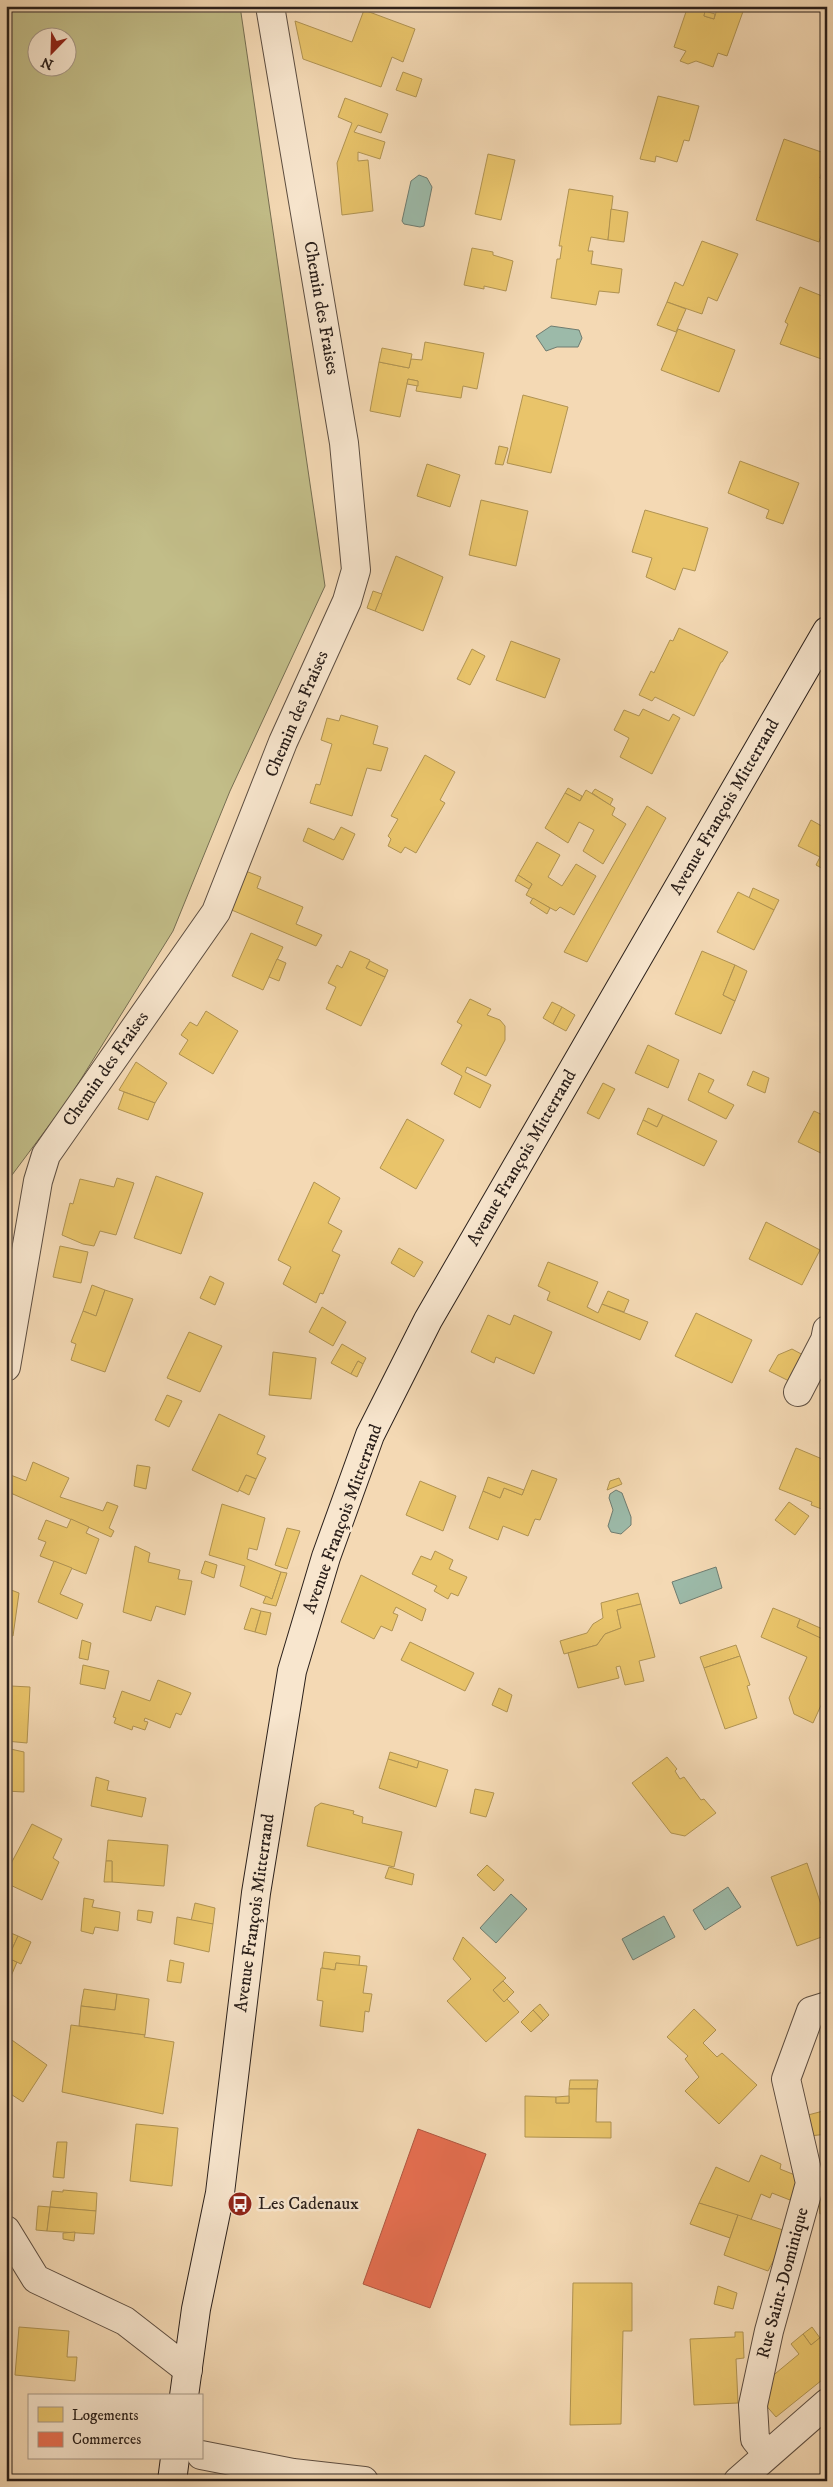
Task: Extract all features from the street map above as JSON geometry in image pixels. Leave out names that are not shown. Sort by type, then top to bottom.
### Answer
[{"type":"street","name":"Chemin des Fraises","points":[[6,1368],[38,1180],[46,1155],[216,912],[284,742],[347,601],[356,570],[344,443],[270,6]]},
{"type":"street","name":"Avenue François Mitterrand","points":[[186,2383],[196,2309],[220,2193],[256,1893],[292,1671],[326,1557],[370,1435],[428,1320],[827,631]]},
{"type":"street","points":[[798,1392],[825,1340],[827,1330]]},
{"type":"street","name":"Rue Saint-Dominique","points":[[767,2454],[755,2439],[753,2405],[769,2331],[810,2183],[786,2079],[811,2011],[827,2006]]},
{"type":"street","points":[[6,2230],[36,2279],[126,2321],[186,2383]]},
{"type":"street","points":[[738,2481],[827,2404]]},
{"type":"street","points":[[202,2454],[293,2473],[364,2481]]},
{"type":"street","points":[[172,2481],[175,2460]]},
{"type":"shaded area","points":[[6,6],[240,6],[325,586],[230,791],[173,931],[68,1100],[6,1183]]},
{"type":"shaded area","points":[[419,175],[427,178],[432,187],[424,226],[420,227],[404,224],[402,221],[411,181]]},
{"type":"shaded area","points":[[551,326],[579,330],[582,338],[578,347],[557,347],[546,351],[536,336]]},
{"type":"shaded area","points":[[616,1490],[622,1493],[631,1517],[631,1525],[621,1534],[611,1532],[608,1526],[613,1510],[609,1498],[610,1494]]},
{"type":"shaded area","points":[[716,1567],[722,1588],[680,1604],[672,1582]]},
{"type":"shaded area","points":[[728,1887],[741,1907],[705,1930],[693,1910]]},
{"type":"shaded area","points":[[511,1894],[527,1909],[496,1943],[480,1928]]},
{"type":"shaded area","points":[[664,1916],[675,1937],[633,1960],[622,1939]]},
{"type":"building: Logements","points":[[688,6],[705,11],[704,16],[714,19],[718,6],[745,6],[727,56],[718,53],[713,67],[696,61],[688,64],[680,61],[686,51],[674,47]]},
{"type":"building: Logements","points":[[364,10],[415,29],[403,62],[392,57],[381,87],[303,59],[295,21],[352,42]]},
{"type":"building: Logements","points":[[705,11],[715,14],[714,19],[704,16]]},
{"type":"building: Logements","points":[[403,72],[422,79],[416,97],[396,90]]},
{"type":"building: Logements","points":[[658,96],[699,106],[689,141],[684,140],[677,162],[656,156],[655,162],[640,159]]},
{"type":"building: Logements","points":[[345,98],[388,114],[381,133],[358,125],[354,132],[385,142],[380,159],[358,152],[358,161],[368,160],[373,211],[342,215],[337,163],[352,123],[338,117]]},
{"type":"building: Logements","points":[[784,139],[827,154],[820,178],[827,181],[827,218],[819,242],[756,220]]},
{"type":"building: Logements","points":[[488,154],[515,160],[501,220],[475,214]]},
{"type":"building: Logements","points":[[827,159],[827,181],[820,178]]},
{"type":"building: Logements","points":[[569,189],[613,196],[608,240],[591,237],[588,251],[593,251],[591,264],[622,269],[619,293],[599,291],[596,305],[551,298],[557,259],[560,259],[562,246],[559,246]]},
{"type":"building: Logements","points":[[611,209],[628,212],[624,242],[608,240]]},
{"type":"building: Logements","points":[[702,241],[738,254],[717,301],[708,297],[702,314],[667,302],[675,282],[683,286]]},
{"type":"building: Logements","points":[[472,248],[493,252],[493,255],[513,261],[506,291],[484,286],[484,289],[464,285]]},
{"type":"building: Logements","points":[[800,287],[827,298],[827,361],[780,344],[788,324],[785,322]]},
{"type":"building: Logements","points":[[667,302],[686,309],[676,332],[657,325]]},
{"type":"building: Logements","points":[[678,329],[735,350],[719,392],[661,370]]},
{"type":"building: Logements","points":[[425,342],[484,353],[477,389],[463,386],[461,398],[416,391],[418,381],[408,379],[400,417],[370,411],[379,362],[409,368],[411,359],[422,360]]},
{"type":"building: Logements","points":[[382,348],[412,354],[409,368],[379,362]]},
{"type":"building: Logements","points":[[408,379],[418,381],[418,386],[407,384]]},
{"type":"building: Logements","points":[[523,395],[568,407],[551,473],[507,463]]},
{"type":"building: Logements","points":[[499,446],[508,448],[503,465],[495,464]]},
{"type":"building: Logements","points":[[740,461],[799,483],[783,524],[766,518],[769,510],[728,493]]},
{"type":"building: Logements","points":[[427,464],[460,475],[450,507],[417,496]]},
{"type":"building: Logements","points":[[481,500],[528,511],[516,566],[469,555]]},
{"type":"building: Logements","points":[[645,510],[708,528],[695,571],[683,568],[675,590],[646,577],[652,558],[632,552]]},
{"type":"building: Logements","points":[[396,556],[443,577],[423,631],[375,611]]},
{"type":"building: Logements","points":[[373,591],[382,594],[375,611],[367,608]]},
{"type":"building: Logements","points":[[679,628],[728,652],[694,716],[655,697],[652,701],[639,695],[651,671],[654,673],[670,640],[673,641]]},
{"type":"building: Logements","points":[[511,641],[560,659],[545,698],[496,680]]},
{"type":"building: Logements","points":[[472,649],[485,656],[470,685],[457,679]]},
{"type":"building: Logements","points":[[643,709],[669,721],[673,714],[680,718],[652,774],[620,757],[629,738],[614,730],[624,710],[639,716]]},
{"type":"building: Logements","points":[[341,715],[378,726],[373,744],[388,748],[381,771],[367,768],[352,816],[310,803],[316,784],[320,785],[332,744],[321,740],[327,718],[339,721]]},
{"type":"building: Logements","points":[[425,755],[455,772],[440,800],[445,803],[416,853],[405,847],[401,853],[388,846],[391,839],[388,836],[398,819],[391,816]]},
{"type":"building: Logements","points":[[568,788],[582,796],[580,801],[565,793]]},
{"type":"building: Logements","points":[[595,789],[613,799],[610,805],[592,793]]},
{"type":"building: Logements","points":[[586,790],[615,808],[612,815],[626,824],[603,864],[583,851],[594,830],[579,822],[568,843],[545,828],[565,793],[580,801]]},
{"type":"building: Logements","points":[[647,806],[666,818],[587,962],[564,952]]},
{"type":"building: Logements","points":[[811,820],[827,829],[827,871],[816,865],[820,857],[798,846]]},
{"type":"building: Logements","points":[[341,827],[355,834],[343,860],[303,841],[308,828],[334,840]]},
{"type":"building: Logements","points":[[537,842],[560,855],[548,877],[562,886],[576,864],[596,876],[574,915],[560,907],[556,911],[526,895],[532,884],[518,875]]},
{"type":"building: Logements","points":[[243,870],[261,877],[257,888],[303,907],[296,924],[322,935],[316,946],[227,908]]},
{"type":"building: Logements","points":[[518,875],[532,884],[529,889],[515,881]]},
{"type":"building: Logements","points":[[753,888],[779,900],[774,910],[749,898]]},
{"type":"building: Logements","points":[[738,892],[774,910],[754,950],[717,932]]},
{"type":"building: Logements","points":[[533,898],[550,908],[547,914],[530,903]]},
{"type":"building: Logements","points":[[251,933],[283,947],[263,990],[232,976]]},
{"type":"building: Logements","points":[[350,951],[370,960],[366,968],[385,977],[361,1026],[326,1009],[336,987],[328,983],[337,965],[342,968]]},
{"type":"building: Logements","points":[[702,951],[735,965],[723,995],[735,1001],[721,1034],[675,1014]]},
{"type":"building: Logements","points":[[277,959],[286,963],[279,981],[269,977]]},
{"type":"building: Logements","points":[[370,961],[388,970],[385,977],[366,968]]},
{"type":"building: Logements","points":[[735,965],[747,971],[735,1001],[723,995]]},
{"type":"building: Logements","points":[[470,999],[491,1009],[487,1015],[500,1020],[505,1026],[505,1040],[486,1076],[467,1067],[465,1072],[491,1085],[480,1108],[454,1094],[462,1076],[441,1064],[462,1025],[457,1022]]},
{"type":"building: Logements","points":[[552,1002],[562,1007],[553,1024],[543,1018]]},
{"type":"building: Logements","points":[[562,1007],[575,1015],[566,1031],[553,1024]]},
{"type":"building: Logements","points":[[206,1011],[238,1031],[213,1074],[179,1054],[188,1040],[181,1035],[190,1022],[197,1026]]},
{"type":"building: Logements","points":[[648,1045],[679,1060],[668,1088],[635,1073]]},
{"type":"building: Logements","points":[[136,1062],[167,1083],[155,1103],[119,1090]]},
{"type":"building: Logements","points":[[753,1071],[769,1078],[765,1093],[747,1085]]},
{"type":"building: Logements","points":[[699,1073],[714,1080],[708,1092],[734,1105],[726,1119],[688,1100]]},
{"type":"building: Logements","points":[[603,1083],[615,1089],[599,1119],[587,1113]]},
{"type":"building: Logements","points":[[124,1092],[155,1103],[148,1120],[118,1109]]},
{"type":"building: Logements","points":[[648,1108],[663,1115],[657,1127],[643,1120]]},
{"type":"building: Logements","points":[[814,1111],[827,1117],[827,1156],[798,1142]]},
{"type":"building: Logements","points":[[663,1115],[717,1141],[704,1166],[637,1134],[643,1120],[657,1127]]},
{"type":"building: Logements","points":[[407,1119],[444,1140],[416,1189],[380,1168]]},
{"type":"building: Logements","points":[[156,1176],[203,1193],[181,1254],[134,1238]]},
{"type":"building: Logements","points":[[117,1178],[134,1183],[116,1235],[100,1231],[94,1246],[83,1244],[62,1235],[70,1203],[73,1204],[80,1179],[114,1187]]},
{"type":"building: Logements","points":[[314,1182],[340,1198],[328,1223],[342,1231],[332,1251],[340,1255],[323,1294],[320,1293],[316,1303],[283,1284],[291,1267],[278,1260]]},
{"type":"building: Logements","points":[[766,1222],[820,1250],[802,1285],[749,1259]]},
{"type":"building: Logements","points":[[60,1246],[88,1252],[81,1283],[53,1277]]},
{"type":"building: Logements","points":[[399,1248],[423,1262],[414,1277],[391,1263]]},
{"type":"building: Logements","points":[[548,1262],[598,1282],[587,1307],[598,1313],[602,1304],[648,1322],[640,1340],[547,1300],[550,1292],[538,1286]]},
{"type":"building: Logements","points":[[210,1276],[224,1283],[215,1305],[200,1298]]},
{"type":"building: Logements","points":[[92,1285],[105,1290],[96,1316],[83,1311]]},
{"type":"building: Logements","points":[[105,1290],[133,1299],[105,1372],[71,1360],[76,1344],[71,1342],[83,1311],[96,1316]]},
{"type":"building: Logements","points":[[608,1291],[629,1300],[624,1312],[602,1304]]},
{"type":"building: Logements","points":[[322,1307],[346,1322],[333,1346],[309,1332]]},
{"type":"building: Logements","points":[[696,1313],[752,1340],[732,1383],[675,1356]]},
{"type":"building: Logements","points":[[488,1315],[510,1325],[514,1315],[552,1332],[534,1374],[496,1357],[494,1363],[471,1352]]},
{"type":"building: Logements","points":[[189,1332],[222,1346],[200,1392],[167,1378]]},
{"type":"building: Logements","points":[[342,1344],[366,1358],[363,1364],[358,1361],[351,1374],[331,1363]]},
{"type":"building: Logements","points":[[792,1349],[805,1356],[791,1382],[769,1371],[778,1355]]},
{"type":"building: Logements","points":[[273,1352],[316,1358],[311,1399],[269,1395]]},
{"type":"building: Logements","points":[[358,1361],[363,1364],[357,1377],[351,1374]]},
{"type":"building: Logements","points":[[167,1395],[182,1401],[169,1427],[155,1420]]},
{"type":"building: Logements","points":[[219,1414],[265,1436],[257,1454],[266,1458],[256,1479],[246,1475],[238,1492],[192,1470]]},
{"type":"building: Logements","points":[[796,1448],[827,1461],[827,1511],[811,1505],[812,1502],[779,1489]]},
{"type":"building: Logements","points":[[33,1462],[69,1478],[60,1497],[103,1511],[107,1502],[118,1506],[109,1528],[114,1531],[111,1537],[6,1491],[8,1474],[26,1481]]},
{"type":"building: Logements","points":[[137,1465],[150,1467],[146,1489],[134,1486]]},
{"type":"building: Logements","points":[[532,1470],[557,1479],[540,1520],[535,1519],[528,1536],[503,1526],[498,1540],[469,1528],[483,1491],[500,1498],[504,1488],[522,1495]]},
{"type":"building: Logements","points":[[246,1475],[256,1479],[249,1495],[239,1490]]},
{"type":"building: Logements","points":[[488,1477],[524,1490],[522,1495],[504,1488],[500,1498],[483,1491]]},
{"type":"building: Logements","points":[[619,1478],[622,1484],[607,1490],[610,1481]]},
{"type":"building: Logements","points":[[420,1481],[456,1496],[443,1531],[406,1515]]},
{"type":"building: Logements","points":[[789,1502],[809,1516],[795,1535],[775,1520]]},
{"type":"building: Logements","points":[[222,1504],[265,1518],[257,1550],[249,1548],[247,1559],[281,1572],[272,1599],[240,1586],[245,1566],[209,1555]]},
{"type":"building: Logements","points":[[71,1519],[89,1527],[86,1533],[99,1539],[86,1574],[40,1556],[46,1542],[38,1539],[46,1520],[67,1528]]},
{"type":"building: Logements","points":[[287,1528],[300,1531],[287,1569],[275,1565]]},
{"type":"building: Logements","points":[[135,1546],[150,1553],[148,1562],[180,1570],[178,1579],[192,1581],[185,1615],[156,1606],[151,1621],[123,1612]]},
{"type":"building: Logements","points":[[435,1551],[453,1560],[449,1569],[467,1577],[458,1596],[451,1593],[448,1599],[434,1591],[437,1586],[412,1574],[421,1556],[431,1560]]},
{"type":"building: Logements","points":[[54,1561],[72,1568],[60,1594],[83,1604],[77,1619],[38,1602]]},
{"type":"building: Logements","points":[[205,1561],[217,1565],[214,1578],[201,1573]]},
{"type":"building: Logements","points":[[281,1572],[287,1573],[276,1606],[263,1603],[266,1596],[272,1599]]},
{"type":"building: Logements","points":[[361,1575],[426,1609],[422,1621],[396,1607],[393,1613],[398,1615],[392,1631],[381,1626],[374,1639],[341,1622]]},
{"type":"building: Logements","points":[[6,1588],[19,1593],[13,1636],[6,1635]]},
{"type":"building: Logements","points":[[638,1593],[641,1604],[617,1610],[621,1628],[605,1634],[597,1645],[564,1654],[560,1641],[587,1633],[593,1624],[603,1618],[601,1603]]},
{"type":"building: Logements","points":[[641,1604],[655,1657],[639,1661],[644,1681],[625,1685],[620,1666],[616,1667],[619,1678],[578,1688],[568,1653],[597,1645],[605,1634],[621,1628],[617,1610]]},
{"type":"building: Logements","points":[[251,1608],[261,1611],[255,1632],[244,1629]]},
{"type":"building: Logements","points":[[773,1608],[800,1619],[797,1627],[827,1640],[827,1692],[813,1723],[794,1714],[789,1698],[807,1657],[761,1637]]},
{"type":"building: Logements","points":[[261,1611],[271,1613],[266,1635],[255,1632]]},
{"type":"building: Logements","points":[[800,1619],[827,1631],[827,1641],[797,1627]]},
{"type":"building: Logements","points":[[82,1640],[91,1643],[88,1660],[79,1658]]},
{"type":"building: Logements","points":[[410,1642],[474,1673],[465,1691],[401,1660]]},
{"type":"building: Logements","points":[[736,1645],[740,1656],[704,1668],[700,1657]]},
{"type":"building: Logements","points":[[740,1656],[750,1685],[747,1686],[757,1718],[725,1729],[704,1668]]},
{"type":"building: Logements","points":[[83,1665],[109,1671],[105,1689],[80,1684]]},
{"type":"building: Logements","points":[[158,1680],[191,1693],[181,1715],[176,1713],[170,1728],[145,1718],[144,1721],[148,1722],[145,1730],[133,1726],[132,1730],[114,1723],[116,1718],[113,1717],[122,1691],[150,1701]]},
{"type":"building: Logements","points":[[11,1686],[30,1687],[27,1743],[6,1741],[6,1698],[10,1698]]},
{"type":"building: Logements","points":[[499,1688],[512,1695],[507,1712],[492,1705]]},
{"type":"building: Logements","points":[[6,1748],[24,1752],[24,1792],[6,1791]]},
{"type":"building: Logements","points":[[390,1752],[419,1761],[417,1768],[388,1759]]},
{"type":"building: Logements","points":[[667,1757],[677,1769],[675,1771],[680,1779],[684,1777],[701,1800],[704,1799],[716,1813],[685,1836],[671,1833],[632,1783]]},
{"type":"building: Logements","points":[[388,1759],[417,1768],[419,1761],[448,1770],[436,1807],[379,1788]]},
{"type":"building: Logements","points":[[96,1777],[109,1781],[107,1790],[146,1798],[142,1817],[91,1806]]},
{"type":"building: Logements","points":[[475,1789],[494,1793],[486,1817],[470,1813]]},
{"type":"building: Logements","points":[[321,1803],[354,1811],[353,1814],[363,1817],[362,1823],[402,1832],[394,1867],[307,1846],[315,1807]]},
{"type":"building: Logements","points":[[32,1824],[62,1839],[53,1858],[59,1862],[42,1900],[6,1883],[6,1873]]},
{"type":"building: Logements","points":[[108,1840],[168,1845],[164,1886],[112,1882],[112,1861],[106,1861]]},
{"type":"building: Logements","points":[[106,1861],[112,1861],[112,1882],[104,1882]]},
{"type":"building: Logements","points":[[807,1863],[827,1922],[827,1935],[797,1946],[771,1877]]},
{"type":"building: Logements","points":[[487,1865],[504,1880],[494,1891],[477,1875]]},
{"type":"building: Logements","points":[[389,1867],[414,1874],[412,1885],[385,1878]]},
{"type":"building: Logements","points":[[84,1898],[94,1900],[92,1907],[120,1912],[118,1931],[95,1927],[93,1934],[81,1931]]},
{"type":"building: Logements","points":[[195,1903],[215,1908],[213,1924],[191,1921]]},
{"type":"building: Logements","points":[[138,1910],[153,1912],[151,1923],[137,1920]]},
{"type":"building: Logements","points":[[177,1917],[213,1924],[209,1952],[174,1944]]},
{"type":"building: Logements","points":[[6,1931],[18,1936],[8,1958],[17,1962],[6,1988]]},
{"type":"building: Logements","points":[[18,1936],[31,1942],[21,1964],[8,1958]]},
{"type":"building: Logements","points":[[463,1937],[506,1978],[493,1990],[504,2002],[507,1999],[519,2012],[486,2042],[447,2001],[471,1979],[453,1959]]},
{"type":"building: Logements","points":[[324,1952],[360,1956],[359,1966],[336,1963],[335,1970],[322,1968]]},
{"type":"building: Logements","points":[[170,1960],[184,1963],[181,1983],[167,1981]]},
{"type":"building: Logements","points":[[336,1963],[367,1966],[363,1993],[372,1994],[369,2012],[365,2011],[363,2032],[320,2026],[323,2001],[317,2000],[321,1968],[335,1970]]},
{"type":"building: Logements","points":[[503,1981],[514,1992],[504,2002],[493,1990]]},
{"type":"building: Logements","points":[[84,1989],[117,1994],[115,2010],[81,2006]]},
{"type":"building: Logements","points":[[117,1994],[149,1999],[145,2035],[79,2026],[81,2006],[115,2010]]},
{"type":"building: Logements","points":[[540,2004],[549,2015],[543,2021],[533,2010]]},
{"type":"building: Logements","points":[[694,2009],[716,2030],[703,2043],[717,2057],[722,2053],[757,2085],[719,2124],[685,2091],[699,2077],[685,2059],[688,2056],[667,2037]]},
{"type":"building: Logements","points":[[533,2010],[543,2021],[531,2032],[521,2022]]},
{"type":"building: Logements","points":[[71,2025],[145,2035],[144,2037],[174,2042],[163,2114],[62,2092]]},
{"type":"building: Logements","points":[[9,2038],[47,2065],[23,2102],[6,2091],[6,2041]]},
{"type":"building: Logements","points":[[570,2080],[598,2080],[597,2089],[569,2089]]},
{"type":"building: Logements","points":[[569,2089],[597,2089],[596,2122],[611,2122],[611,2138],[525,2137],[525,2096],[556,2097],[556,2103],[569,2103]]},
{"type":"building: Logements","points":[[569,2096],[569,2103],[556,2103],[556,2097]]},
{"type":"building: Logements","points":[[827,2110],[827,2134],[810,2136],[808,2115]]},
{"type":"building: Logements","points":[[136,2124],[178,2128],[172,2186],[130,2181]]},
{"type":"building: Logements","points":[[57,2142],[67,2142],[64,2178],[53,2177]]},
{"type":"building: Logements","points":[[761,2155],[781,2164],[780,2169],[800,2177],[790,2200],[772,2193],[770,2198],[761,2194],[751,2220],[699,2203],[716,2167],[749,2182]]},
{"type":"building: Logements","points":[[827,2167],[827,2212],[820,2214],[815,2168]]},
{"type":"building: Logements","points":[[63,2190],[97,2193],[96,2211],[50,2207],[52,2191],[63,2192]]},
{"type":"building: Logements","points":[[699,2203],[738,2215],[730,2238],[690,2224]]},
{"type":"building: Logements","points":[[38,2206],[50,2207],[47,2231],[36,2230]]},
{"type":"building: Logements","points":[[50,2207],[96,2211],[94,2234],[47,2231]]},
{"type":"building: Logements","points":[[738,2215],[783,2230],[778,2252],[768,2271],[724,2255]]},
{"type":"building: Logements","points":[[75,2232],[74,2241],[63,2239],[63,2233]]},
{"type":"building: Logements","points":[[573,2283],[632,2283],[632,2331],[623,2331],[621,2424],[570,2425]]},
{"type":"building: Logements","points":[[718,2286],[737,2293],[733,2309],[714,2304]]},
{"type":"building: Logements","points":[[19,2327],[69,2331],[67,2357],[77,2357],[75,2381],[15,2375]]},
{"type":"building: Logements","points":[[812,2327],[820,2338],[811,2345],[803,2334]]},
{"type":"building: Logements","points":[[735,2332],[743,2332],[744,2358],[736,2359],[738,2403],[694,2405],[690,2339],[735,2337]]},
{"type":"building: Logements","points":[[827,2332],[827,2376],[776,2417],[763,2402],[770,2378],[799,2354],[791,2344],[803,2334],[811,2345]]},
{"type":"building: Commerces","points":[[418,2129],[486,2154],[430,2308],[363,2284]]},
{"type":"place","name":"Les Cadenaux","points":[[240,2204]]}]
